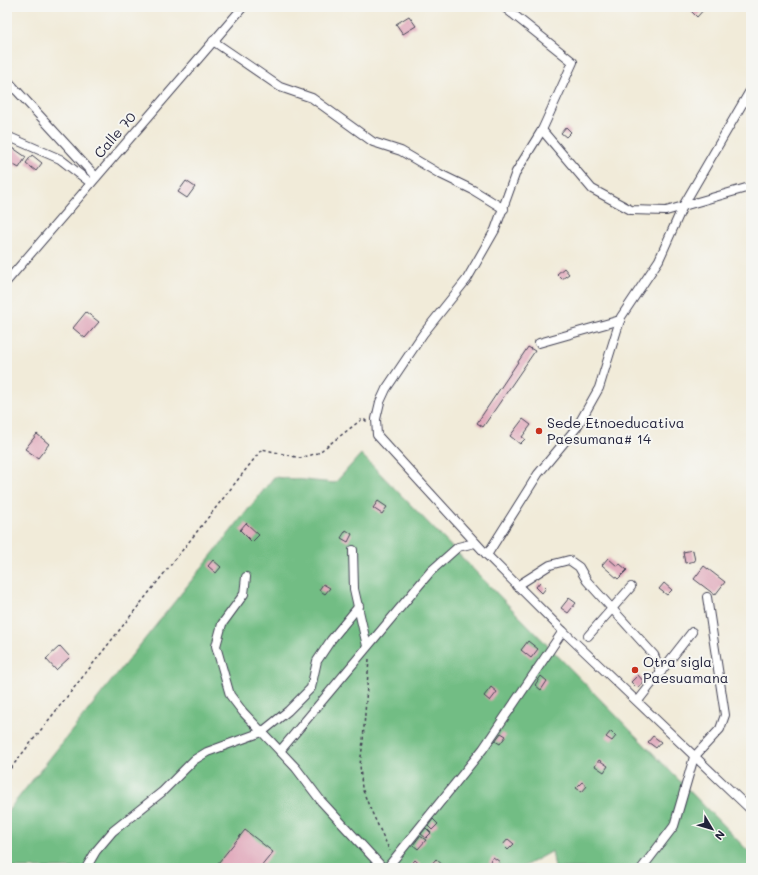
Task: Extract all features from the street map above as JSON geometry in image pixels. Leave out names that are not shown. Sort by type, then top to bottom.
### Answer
[{"type":"street","name":"Calle 70","points":[[7,281],[243,7]]},
{"type":"street","points":[[504,7],[573,62],[542,130],[516,172],[496,230],[467,279],[423,334],[386,389],[380,402],[376,419],[378,435],[486,555],[563,631],[751,810]]},
{"type":"street","points":[[213,41],[280,87],[312,98],[373,142],[400,151],[440,174],[473,190],[504,210]]},
{"type":"street","points":[[7,80],[94,180]]},
{"type":"street","points":[[486,555],[538,474],[577,427],[600,388],[620,320],[659,260],[683,206],[751,89]]},
{"type":"street","points":[[542,130],[592,189],[631,210],[666,211],[746,188],[751,189]]},
{"type":"street","points":[[7,136],[60,159],[94,180]]},
{"type":"street","points":[[539,344],[620,320]]},
{"type":"street","points":[[280,751],[431,571],[458,546],[475,543]]},
{"type":"street","points":[[353,550],[354,589],[367,646]]},
{"type":"street","points":[[518,586],[550,565],[569,560],[579,567],[587,581],[654,655],[661,672]]},
{"type":"street","points":[[246,577],[244,594],[222,624],[216,646],[230,695],[243,712],[296,768],[321,801],[383,868]]},
{"type":"street","points":[[588,636],[631,587]]},
{"type":"street","points":[[642,868],[674,826],[694,756],[720,730],[725,715],[707,597]]},
{"type":"street","points":[[86,868],[96,851],[113,831],[162,792],[194,760],[207,752],[262,732],[288,712],[309,690],[317,661],[331,640],[359,606]]},
{"type":"street","points":[[387,868],[482,749],[563,631]]},
{"type":"street","points":[[638,701],[692,632]]},
{"type":"path","points":[[7,773],[262,449],[300,458],[318,453],[364,419],[378,435]]},
{"type":"path","points":[[367,646],[369,656],[364,740],[360,765],[368,806],[394,860]]},
{"type":"green space","points":[[361,454],[751,854],[751,868],[555,868],[552,851],[521,868],[7,868],[7,812],[274,477],[335,483]]},
{"type":"building","points":[[687,7],[706,7],[697,17]]},
{"type":"building","points":[[409,16],[416,26],[403,34],[396,24]]},
{"type":"building","points":[[566,127],[571,132],[566,137],[561,133]]},
{"type":"building","points":[[13,148],[26,157],[19,168],[7,161],[7,157]]},
{"type":"building","points":[[32,155],[42,163],[36,171],[26,163]]},
{"type":"building","points":[[186,181],[195,187],[187,198],[178,192]]},
{"type":"building","points":[[564,268],[569,274],[562,279],[557,274]]},
{"type":"building","points":[[86,312],[99,322],[85,338],[73,328]]},
{"type":"building","points":[[528,347],[535,351],[483,427],[477,423]]},
{"type":"building","points":[[523,419],[531,425],[522,437],[525,439],[520,444],[510,436]]},
{"type":"building","points":[[37,434],[49,444],[38,458],[25,449]]},
{"type":"building","points":[[378,501],[387,507],[382,514],[373,508]]},
{"type":"building","points":[[246,523],[259,535],[252,542],[240,530]]},
{"type":"building","points":[[346,530],[352,534],[348,542],[341,538]]},
{"type":"building","points":[[693,550],[695,561],[685,563],[683,552]]},
{"type":"building","points":[[608,558],[617,566],[620,564],[627,570],[618,579],[602,565]]},
{"type":"building","points":[[213,560],[221,567],[216,573],[208,566]]},
{"type":"building","points":[[704,566],[725,582],[715,595],[694,579]]},
{"type":"building","points":[[540,582],[546,588],[542,593],[536,587]]},
{"type":"building","points":[[664,583],[672,590],[667,595],[659,589]]},
{"type":"building","points":[[323,584],[330,588],[325,594],[319,590]]},
{"type":"building","points":[[569,598],[576,603],[568,613],[561,608]]},
{"type":"building","points":[[528,641],[538,649],[531,658],[521,650]]},
{"type":"building","points":[[60,646],[70,657],[56,670],[46,659]]},
{"type":"building","points":[[638,675],[644,682],[637,688],[631,682]]},
{"type":"building","points":[[541,676],[547,681],[541,690],[535,685]]},
{"type":"building","points":[[491,687],[497,692],[490,701],[484,696]]},
{"type":"building","points":[[611,731],[616,736],[612,741],[606,737]]},
{"type":"building","points":[[501,733],[506,736],[500,744],[495,741]]},
{"type":"building","points":[[653,736],[661,742],[656,748],[648,742]]},
{"type":"building","points":[[599,760],[608,766],[604,772],[595,766]]},
{"type":"building","points":[[582,782],[587,786],[582,792],[576,788]]},
{"type":"building","points":[[433,819],[438,824],[432,830],[428,826]]},
{"type":"building","points":[[426,828],[431,833],[426,838],[421,834]]},
{"type":"building","points":[[245,830],[273,852],[260,868],[214,868]]},
{"type":"building","points":[[420,836],[426,840],[418,849],[413,845]]},
{"type":"building","points":[[508,839],[514,844],[508,850],[503,845]]},
{"type":"building","points":[[493,857],[500,862],[495,868],[489,863]]},
{"type":"building","points":[[436,859],[446,868],[428,868]]},
{"type":"building","points":[[415,860],[424,868],[408,868]]},
{"type":"place","name":"Sede Etnoeducativa Paesumana# 14","points":[[539,431]]},
{"type":"place","name":"Otra sigla Paesuamana","points":[[635,670]]}]
